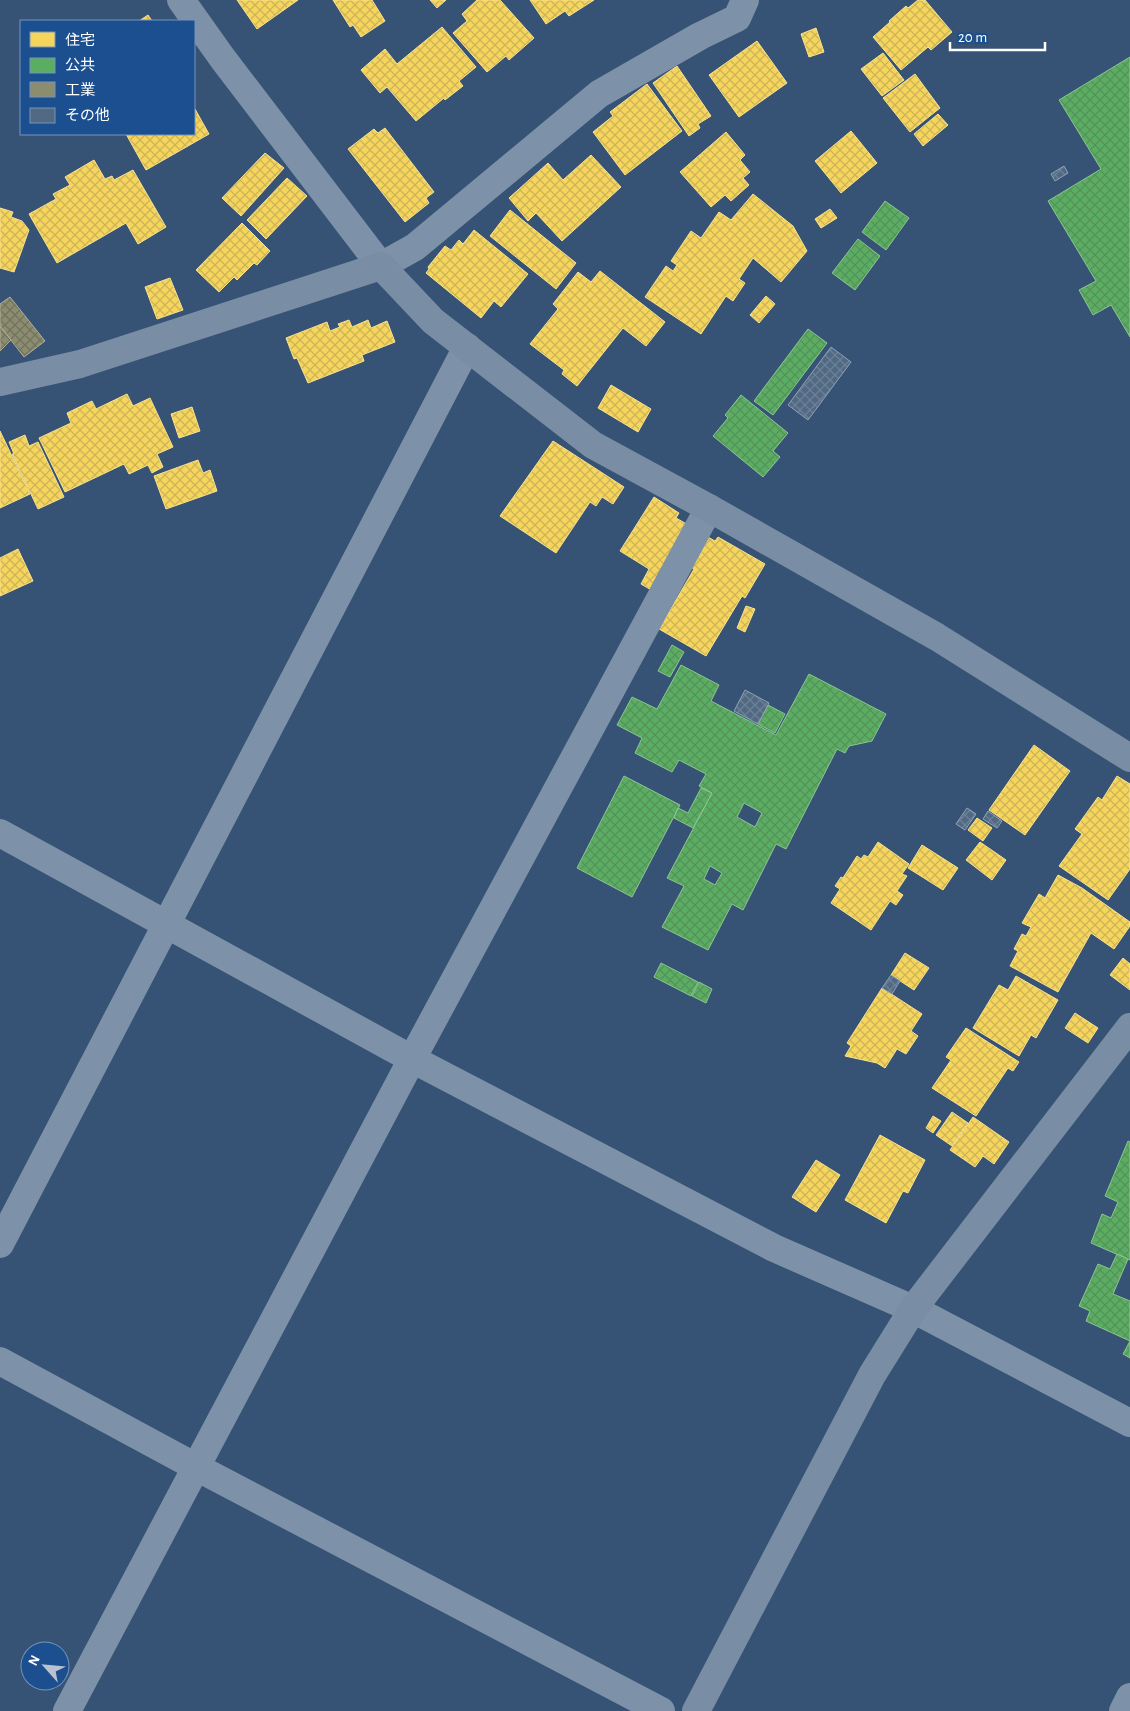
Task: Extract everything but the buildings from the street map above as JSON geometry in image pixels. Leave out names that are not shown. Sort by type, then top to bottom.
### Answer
[{"type":"street","points":[[181,0],[223,59],[381,266],[433,321],[593,445],[709,508],[937,637],[1130,758]]},
{"type":"street","points":[[0,382],[80,364],[381,266],[415,247],[598,94],[700,36],[737,18],[745,0]]},
{"type":"street","points":[[0,1244],[467,347]]},
{"type":"street","points":[[67,1711],[412,1059],[709,508]]},
{"type":"street","points":[[0,833],[412,1059],[774,1248],[913,1308],[1130,1423]]},
{"type":"street","points":[[696,1711],[872,1375],[913,1308],[1130,1028]]},
{"type":"street","points":[[0,1361],[196,1467],[661,1711]]},
{"type":"street","points":[[1123,1711],[1130,1698]]}]
